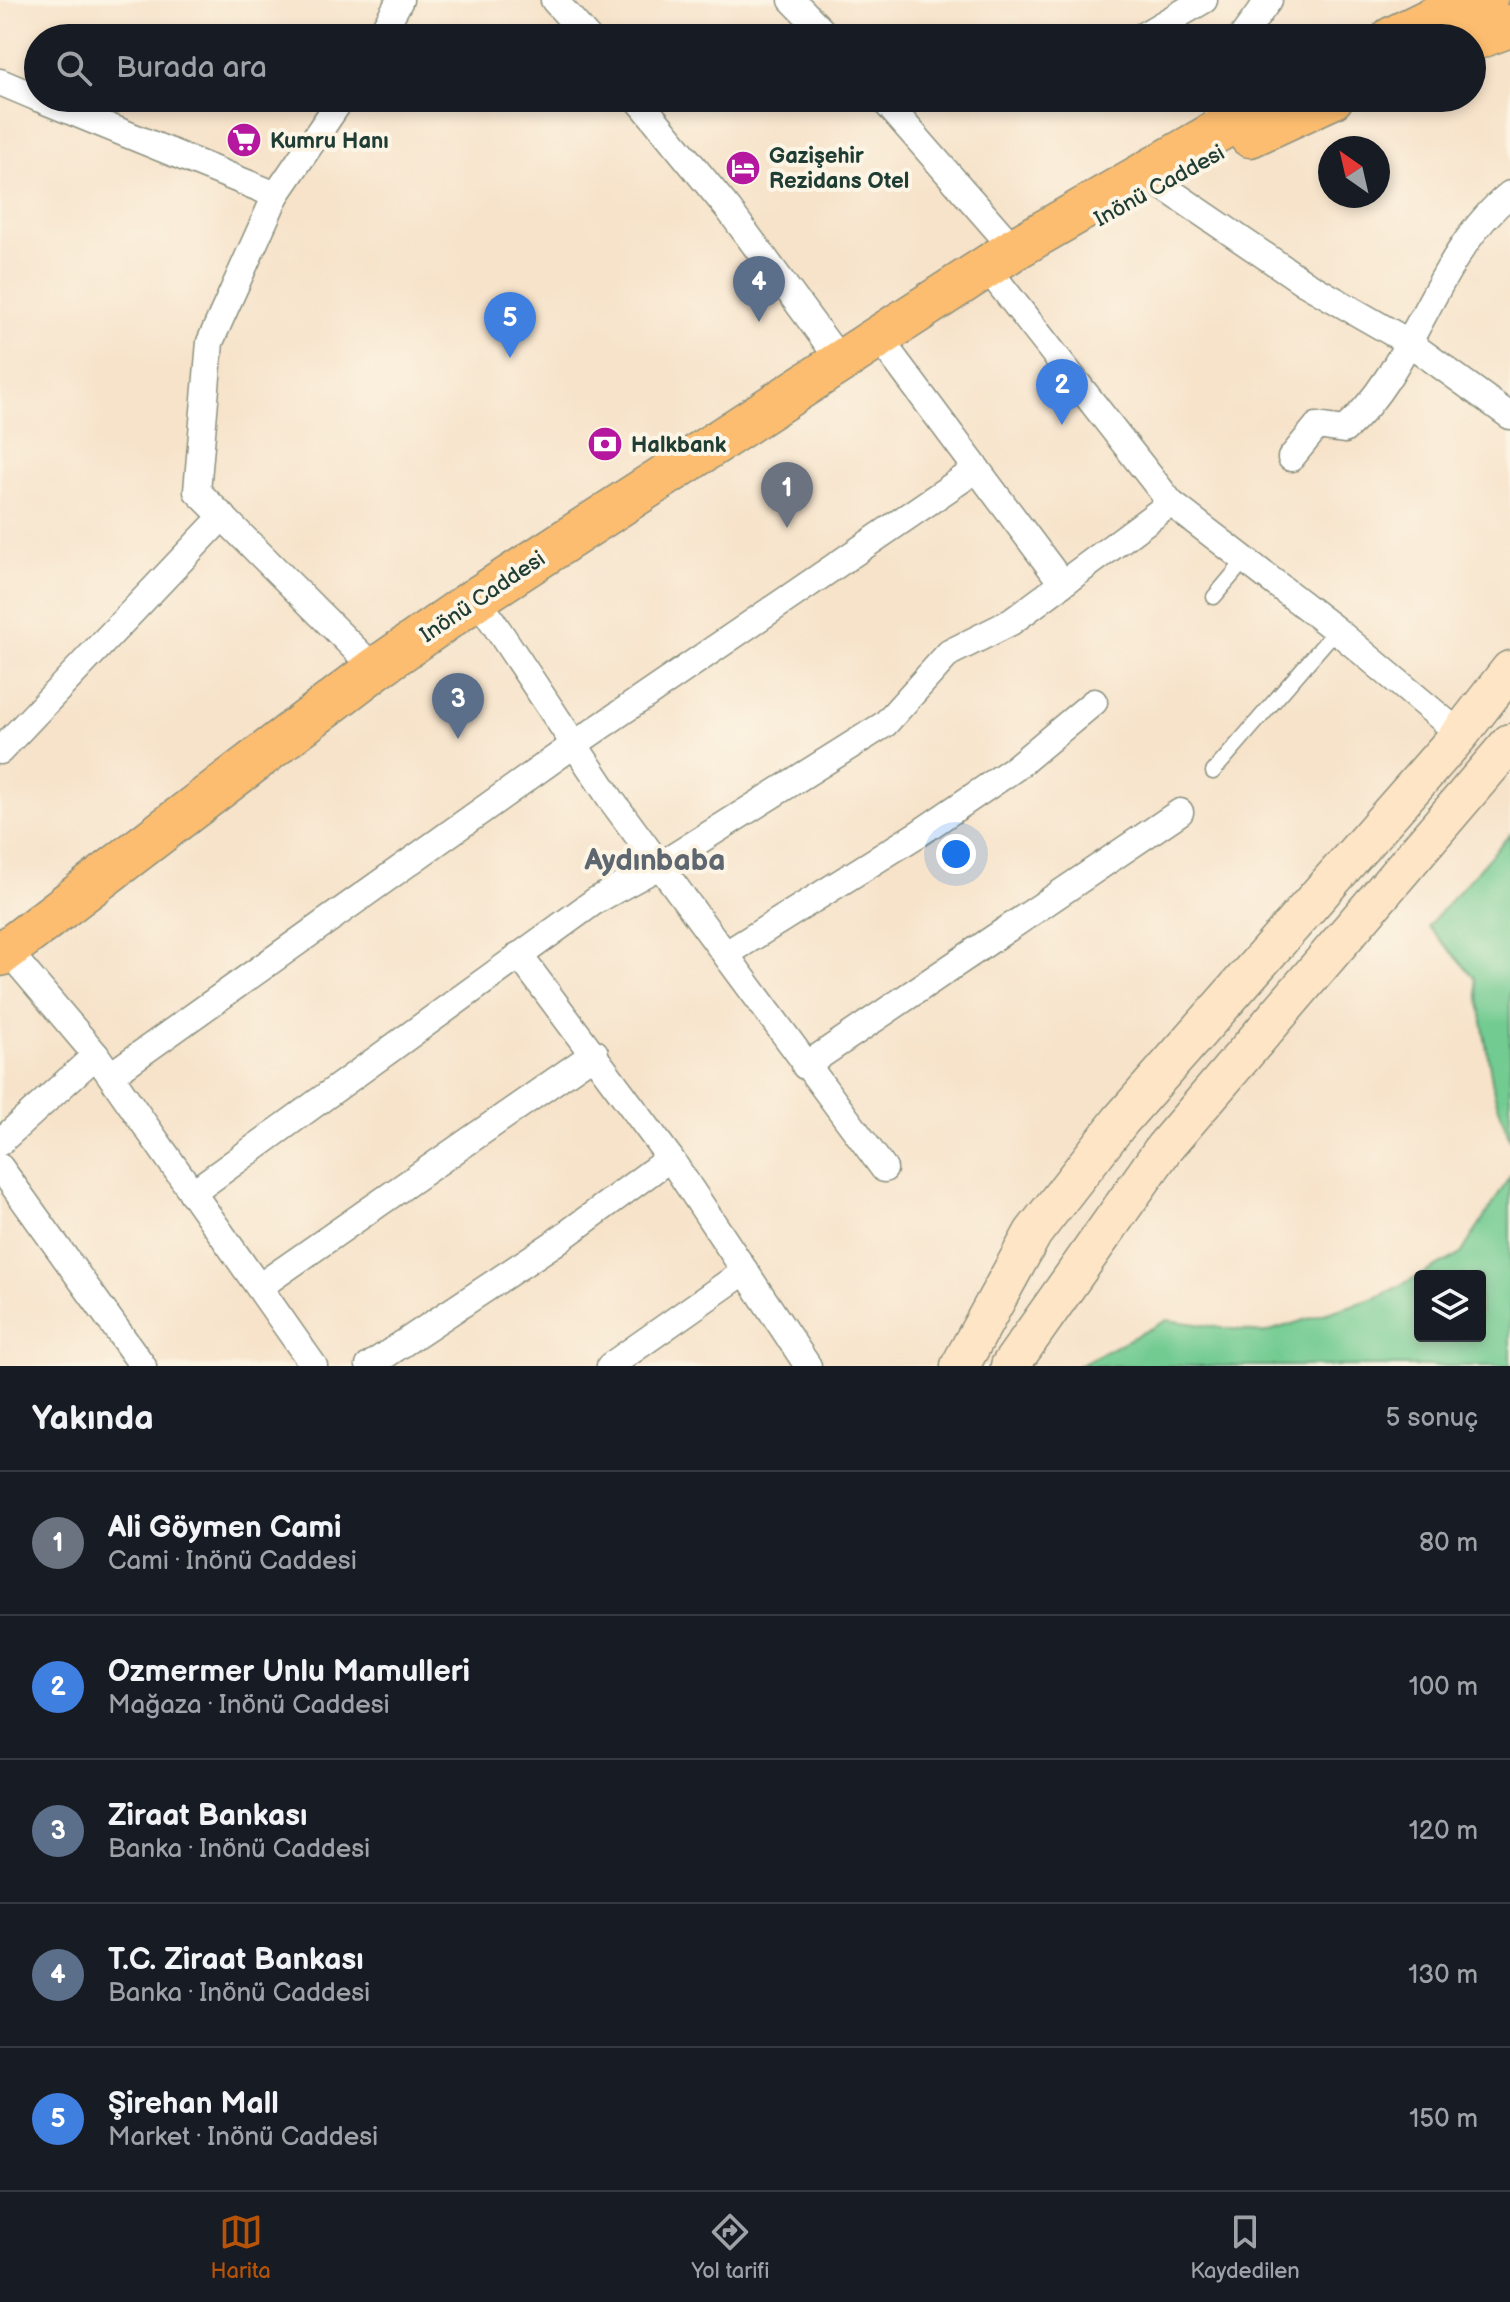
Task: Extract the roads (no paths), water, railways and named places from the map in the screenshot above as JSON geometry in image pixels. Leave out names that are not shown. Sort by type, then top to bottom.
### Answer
[{"type":"main road","points":[[1421,24],[1486,0]]},
{"type":"main road","points":[[1486,35],[1510,26]]},
{"type":"main road","name":"Inönü Caddesi","points":[[1001,259],[1020,265],[1190,164],[1302,112]]},
{"type":"main road","name":"Inönü Caddesi","points":[[3,952],[375,669],[477,598],[1001,259],[1218,113]]},
{"type":"main road","points":[[960,1366],[974,1335],[1033,1233],[1121,1120],[1460,734],[1510,670]]},
{"type":"main road","points":[[1010,1366],[1164,1148],[1510,743]]},
{"type":"street","points":[[387,24],[400,0]]},
{"type":"street","points":[[554,0],[575,24]]},
{"type":"street","points":[[1163,24],[1204,0]]},
{"type":"street","points":[[1251,24],[1269,0]]},
{"type":"street","points":[[804,5],[818,24]]},
{"type":"street","points":[[0,82],[24,92]]},
{"type":"street","points":[[72,112],[276,195]]},
{"type":"street","points":[[332,112],[276,195],[210,342],[197,491],[375,669]]},
{"type":"street","points":[[648,112],[729,210],[842,363]]},
{"type":"street","points":[[892,112],[1001,259],[1171,503],[1336,630],[1460,734]]},
{"type":"street","points":[[1158,183],[1305,283],[1408,342],[1510,416]]},
{"type":"street","points":[[1291,458],[1317,426],[1344,430],[1367,409],[1457,257],[1510,194]]},
{"type":"street","points":[[879,338],[1062,583]]},
{"type":"street","points":[[0,1142],[104,1065],[977,469]]},
{"type":"street","points":[[192,1193],[595,901],[659,866],[885,724],[949,653],[1011,622],[1171,503]]},
{"type":"street","points":[[0,751],[223,516]]},
{"type":"street","points":[[477,598],[659,866],[884,1169]]},
{"type":"street","points":[[726,954],[918,834],[1015,768],[1094,702]]},
{"type":"street","points":[[805,1066],[1180,812]]},
{"type":"street","points":[[3,952],[104,1065],[314,1366]]},
{"type":"street","points":[[519,955],[595,1053],[670,1158],[808,1366]]},
{"type":"street","points":[[259,1287],[595,1053]]},
{"type":"street","points":[[369,1366],[553,1244],[670,1158]]},
{"type":"street","points":[[0,1167],[143,1366]]},
{"type":"street","points":[[610,1366],[745,1271]]},
{"type":"lane","points":[[1214,597],[1245,560]]},
{"type":"lane","points":[[1213,772],[1336,630]]},
{"type":"place","name":"Kumru Hanı","points":[[244,140]]},
{"type":"place","name":"Gazişehir Rezidans Otel","points":[[743,168]]},
{"type":"place","name":"T.C. Ziraat Bankası","points":[[759,322]]},
{"type":"place","name":"Şirehan Mall","points":[[510,358]]},
{"type":"place","name":"Ozmermer Unlu Mamulleri","points":[[1062,425]]},
{"type":"place","name":"Halkbank","points":[[605,444]]},
{"type":"place","name":"Ali Göymen Cami","points":[[787,528]]},
{"type":"place","name":"Ziraat Bankası","points":[[458,739]]},
{"type":"district","name":"Aydınbaba","points":[[655,860]]}]
